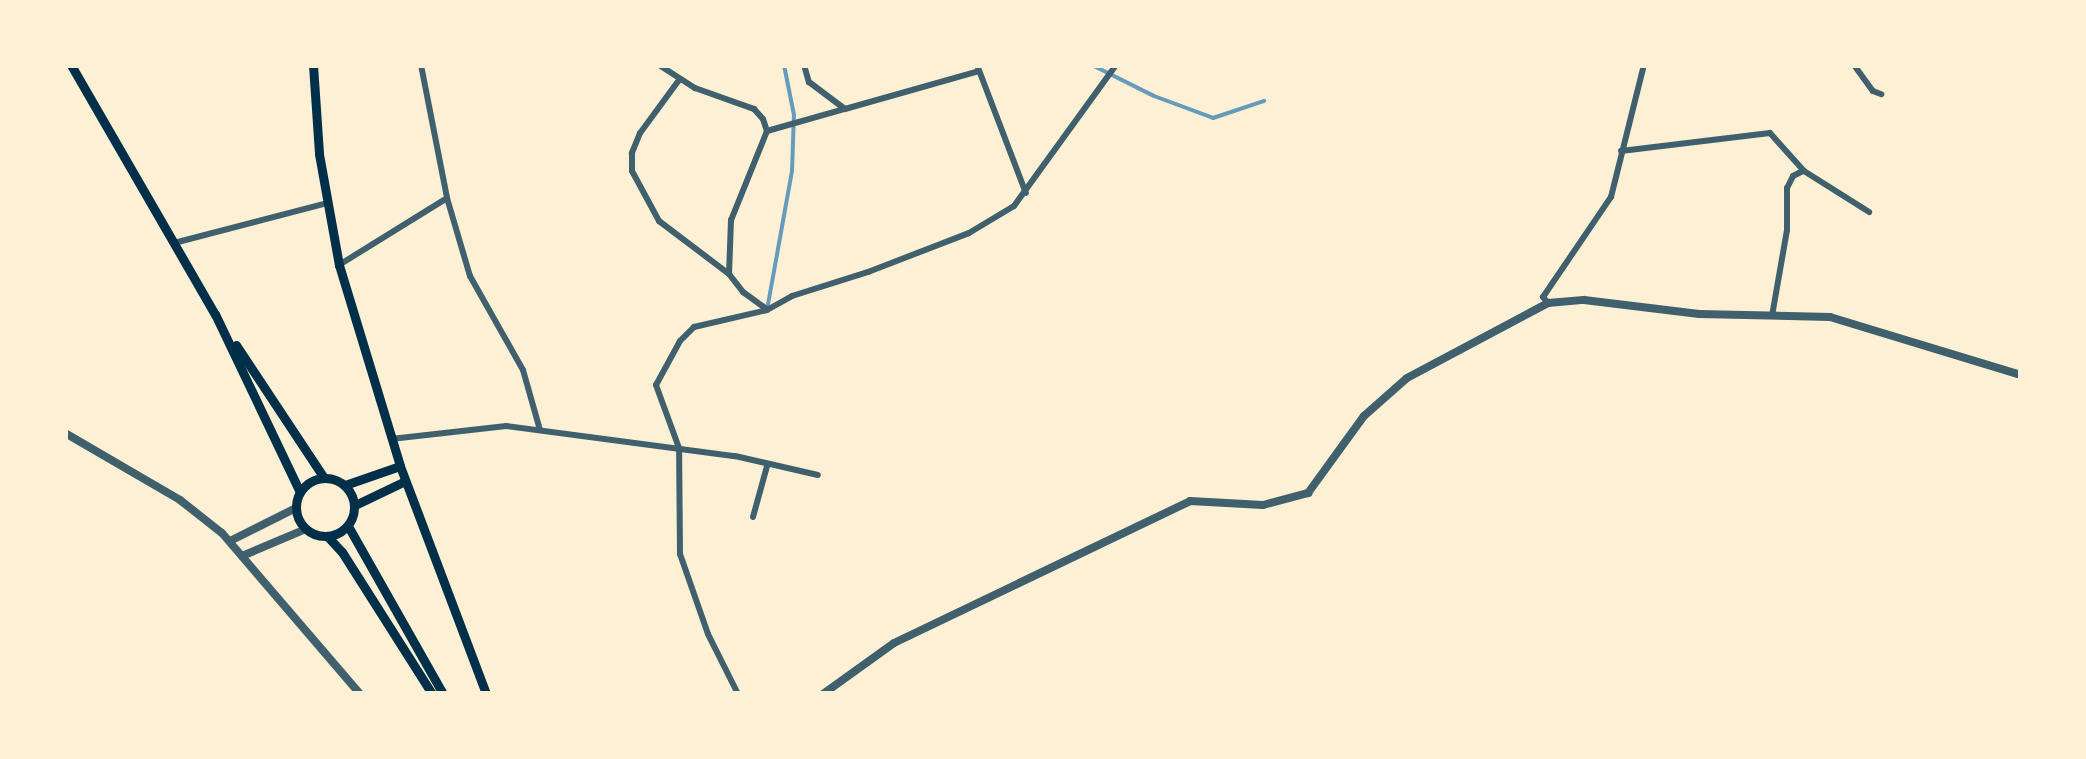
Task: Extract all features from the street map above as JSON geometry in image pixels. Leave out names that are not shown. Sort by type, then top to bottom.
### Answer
[{"type":"main road","points":[[71,65],[214,314],[300,492],[296,508],[306,529],[327,536],[342,552],[432,694]]},
{"type":"main road","points":[[313,65],[339,265],[400,466],[486,694]]},
{"type":"main road","points":[[214,314],[324,478],[345,485],[400,466]]},
{"type":"main road","points":[[300,492],[324,478]]},
{"type":"main road","points":[[355,505],[406,481]]},
{"type":"main road","points":[[327,536],[348,526],[355,505],[345,485]]},
{"type":"main road","points":[[348,526],[442,694]]},
{"type":"street","points":[[421,65],[446,198],[470,276],[523,370],[540,430]]},
{"type":"street","points":[[659,65],[680,80],[754,109],[768,132]]},
{"type":"street","points":[[804,65],[809,82],[845,109]]},
{"type":"street","points":[[1548,303],[1544,296],[1611,197],[1644,65]]},
{"type":"street","points":[[1854,65],[1873,91],[1881,94]]},
{"type":"street","points":[[738,694],[708,634],[680,554],[679,448],[656,386],[680,341],[694,327],[767,310],[969,233],[1026,194],[1115,66]]},
{"type":"street","points":[[768,132],[978,68],[1026,194]]},
{"type":"street","points":[[680,80],[640,134],[632,152],[632,171],[659,221],[730,274],[742,292],[767,310]]},
{"type":"street","points":[[730,274],[731,220],[768,132]]},
{"type":"street","points":[[1621,151],[1770,133],[1804,170],[1869,212]]},
{"type":"street","points":[[1772,316],[1787,230],[1787,188],[1793,176],[1804,170]]},
{"type":"street","points":[[339,265],[446,198]]},
{"type":"street","points":[[174,243],[328,203]]},
{"type":"street","points":[[824,694],[894,642],[1190,501],[1263,505],[1308,492],[1364,416],[1407,378],[1548,303],[1584,300],[1699,314],[1830,317],[2021,375]]},
{"type":"street","points":[[391,439],[488,428],[540,430],[642,447],[679,448],[818,474]]},
{"type":"street","points":[[65,434],[180,500],[230,541],[360,694]]},
{"type":"street","points":[[754,517],[767,466]]},
{"type":"street","points":[[230,541],[296,508]]},
{"type":"street","points":[[242,556],[306,529]]},
{"type":"waterway","points":[[767,310],[792,171],[794,115],[784,65]]},
{"type":"waterway","points":[[1092,65],[1154,96],[1213,118],[1264,101]]}]
